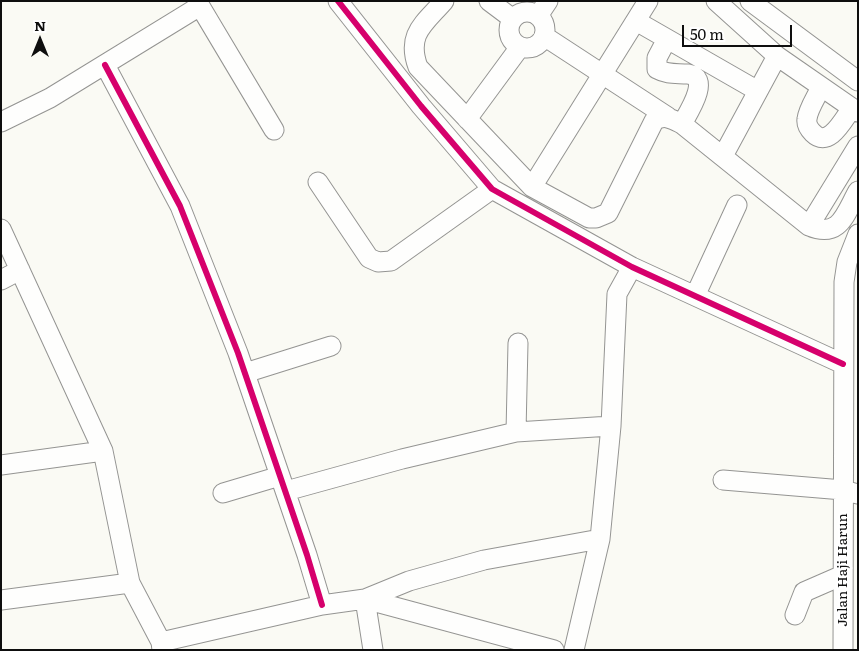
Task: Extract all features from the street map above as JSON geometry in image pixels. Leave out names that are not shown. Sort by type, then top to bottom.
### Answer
[{"type":"street","points":[[338,1],[421,106],[492,189],[632,267],[843,364]]},
{"type":"street","points":[[444,1],[416,33],[414,55],[418,67],[532,187],[582,215],[596,218],[603,217],[608,213],[654,121],[660,117],[675,120]]},
{"type":"street","points":[[489,1],[513,19]]},
{"type":"street","points":[[532,187],[648,1]]},
{"type":"street","points":[[716,1],[777,56],[822,87],[855,110],[827,138],[817,137],[808,128],[807,119],[822,87]]},
{"type":"street","points":[[750,1],[858,81]]},
{"type":"street","points":[[1,122],[50,98],[105,65],[199,3],[274,130]]},
{"type":"street","points":[[543,9],[544,36],[535,47],[520,47],[514,43],[509,32],[513,19],[525,13],[543,9]]},
{"type":"street","points":[[636,21],[758,91]]},
{"type":"street","points":[[544,36],[675,120],[723,156],[809,226],[818,230],[830,231],[838,225],[858,191]]},
{"type":"street","points":[[667,39],[657,58],[657,69],[665,74],[690,74],[697,78],[699,84],[698,93],[675,120]]},
{"type":"street","points":[[467,119],[520,47]]},
{"type":"street","points":[[723,156],[777,56]]},
{"type":"street","points":[[105,65],[180,206],[245,373],[322,605]]},
{"type":"street","points":[[809,226],[858,146]]},
{"type":"street","points":[[318,182],[369,258],[378,262],[391,261],[492,189]]},
{"type":"street","points":[[695,296],[737,204]]},
{"type":"street","points":[[1,228],[103,451],[130,583],[162,646],[322,605],[366,599],[409,581],[484,560],[600,540]]},
{"type":"street","name":"Jalan Haji Harun","points":[[843,650],[843,576],[850,492],[843,364],[851,284],[847,262],[858,234]]},
{"type":"street","points":[[574,650],[600,540],[611,426],[617,294],[632,267]]},
{"type":"street","points":[[1,280],[20,270]]},
{"type":"street","points":[[516,432],[518,343]]},
{"type":"street","points":[[245,373],[331,346]]},
{"type":"street","points":[[223,492],[283,483],[402,460],[516,432],[611,426]]},
{"type":"street","points":[[1,465],[103,451]]},
{"type":"street","points":[[723,480],[850,492]]},
{"type":"street","points":[[795,615],[804,592],[843,576]]},
{"type":"street","points":[[1,600],[130,583]]},
{"type":"street","points":[[366,599],[527,646],[554,650]]},
{"type":"street","points":[[366,599],[373,650]]},
{"type":"cycle path","points":[[338,1],[421,106],[492,189],[632,267],[843,364]]},
{"type":"cycle path","points":[[105,65],[180,206],[238,353],[307,555],[322,605]]}]
